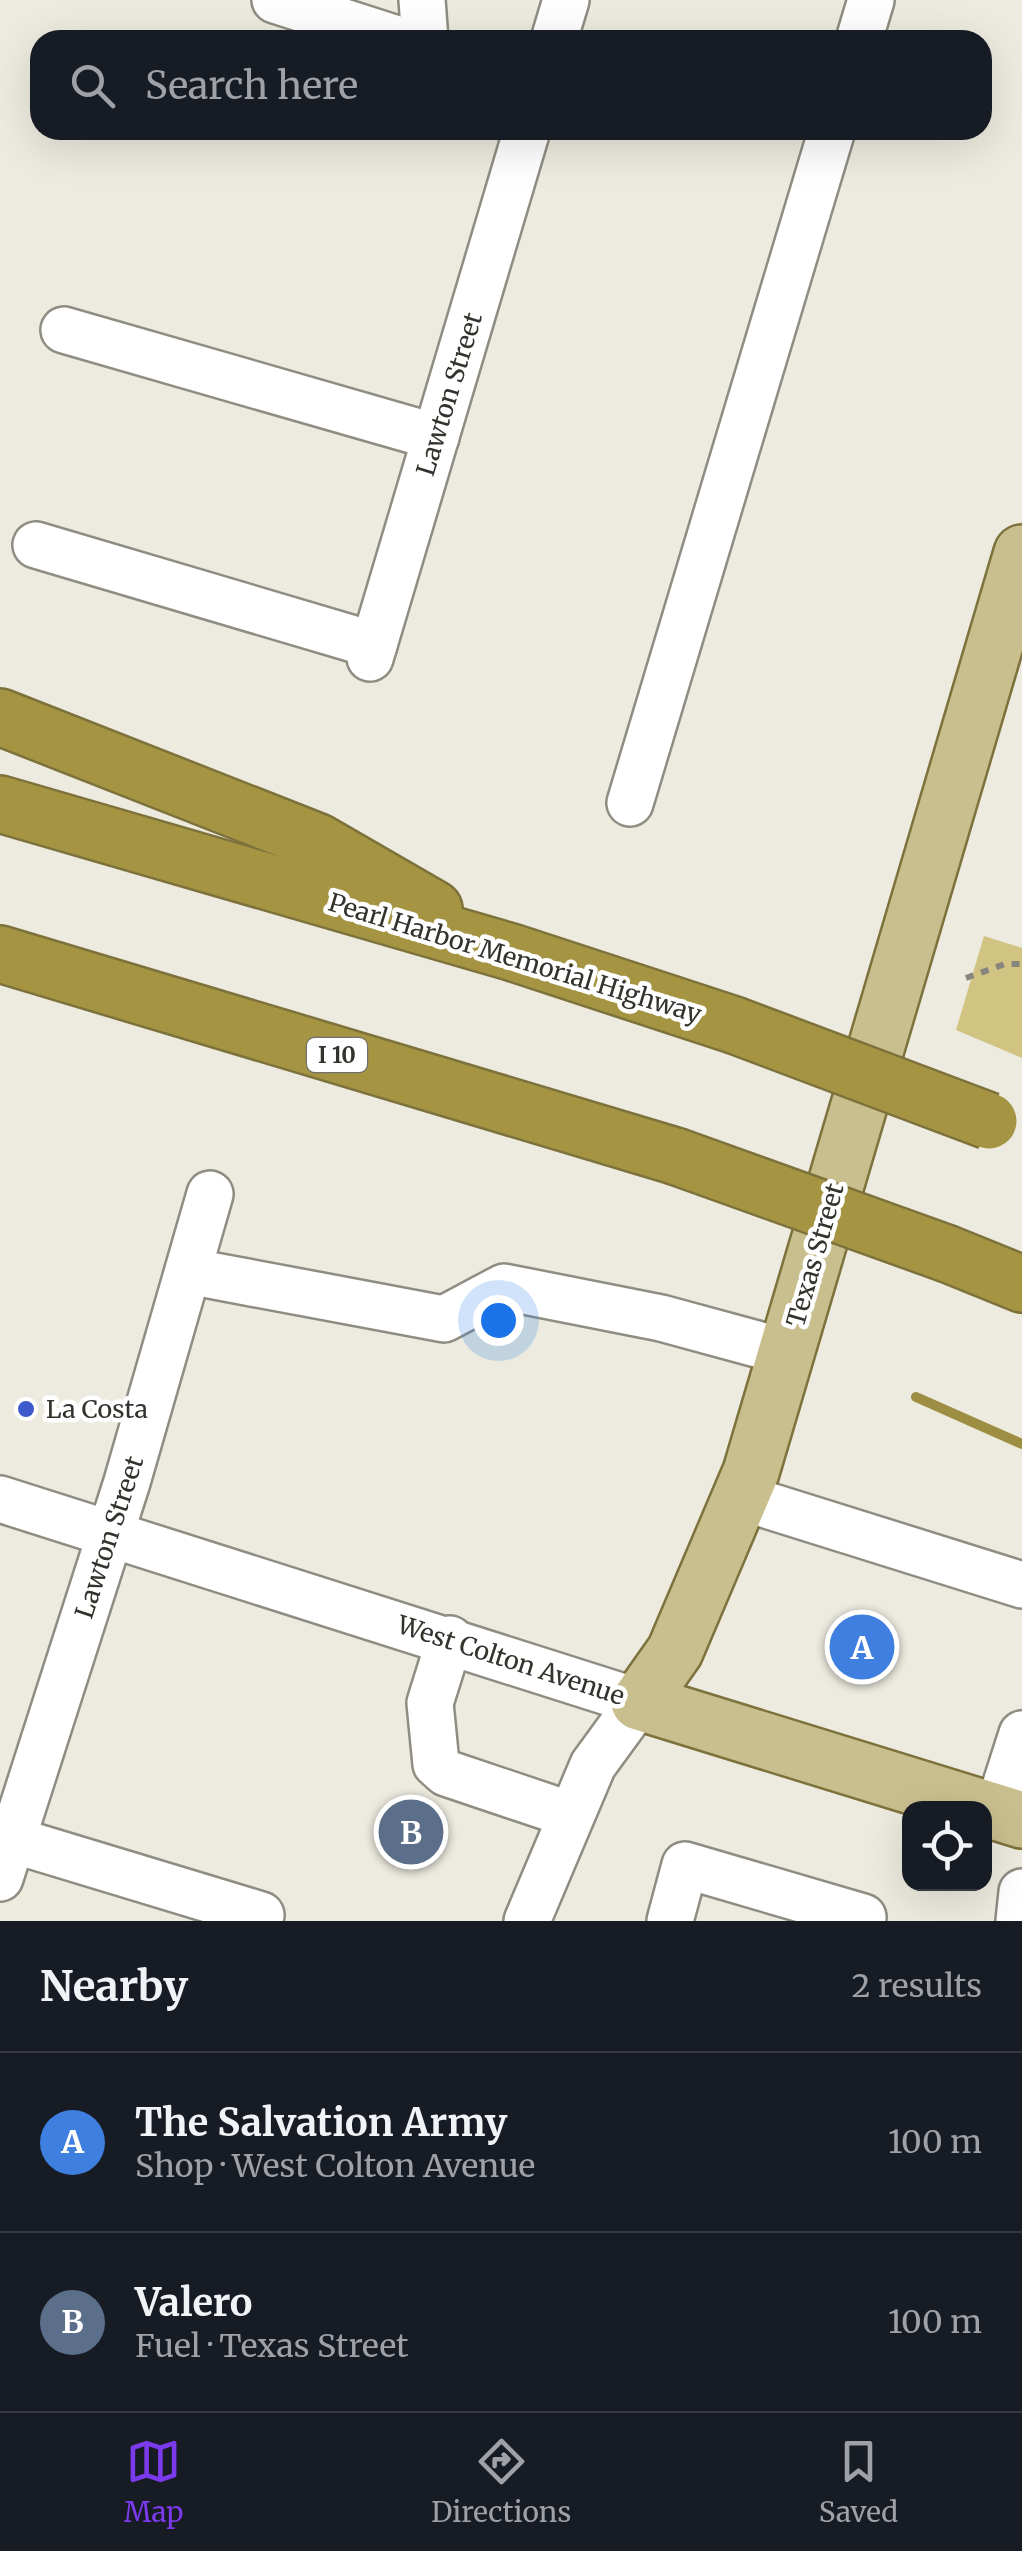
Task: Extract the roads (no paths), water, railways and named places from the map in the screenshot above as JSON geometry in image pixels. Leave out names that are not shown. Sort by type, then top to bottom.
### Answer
[{"type":"highway","points":[[0,717],[318,842],[511,952]]},
{"type":"highway","name":"Pearl Harbor Memorial Highway","points":[[0,804],[511,952],[734,1025],[1006,1128]]},
{"type":"highway","name":"I 10","points":[[0,954],[675,1156],[1022,1284]]},
{"type":"main road","name":"Texas Street","points":[[639,1702],[675,1651],[741,1496],[1022,554]]},
{"type":"main road","name":"West Colton Avenue","points":[[639,1702],[1009,1816]]},
{"type":"street","points":[[275,0],[369,30]]},
{"type":"street","points":[[422,0],[424,30]]},
{"type":"street","points":[[557,30],[566,0]]},
{"type":"street","points":[[862,30],[871,0]]},
{"type":"street","name":"Lawton Street","points":[[36,545],[372,651],[524,140]]},
{"type":"street","points":[[630,803],[829,140]]},
{"type":"street","points":[[64,330],[436,438]]},
{"type":"street","name":"Lawton Street","points":[[4,1851],[110,1532],[210,1194]]},
{"type":"street","points":[[188,1271],[444,1319],[504,1287],[660,1318],[786,1352]]},
{"type":"street","points":[[741,1496],[1022,1584]]},
{"type":"street","name":"West Colton Avenue","points":[[0,1499],[639,1702]]},
{"type":"street","points":[[450,1640],[430,1703],[436,1764],[446,1773],[571,1815]]},
{"type":"street","name":"Texas Street","points":[[530,1920],[599,1754],[639,1702]]},
{"type":"street","points":[[1009,1816],[1022,1734]]},
{"type":"street","points":[[4,1851],[261,1915],[259,1921]]},
{"type":"street","points":[[670,1921],[685,1865],[867,1920]]},
{"type":"street","points":[[1019,1921],[1022,1892]]},
{"type":"waterway","points":[[916,1397],[1022,1444]]},
{"type":"place","name":"La Costa","points":[[26,1409]]},
{"type":"place","name":"The Salvation Army","points":[[862,1647]]},
{"type":"place","name":"Valero","points":[[411,1832]]}]
